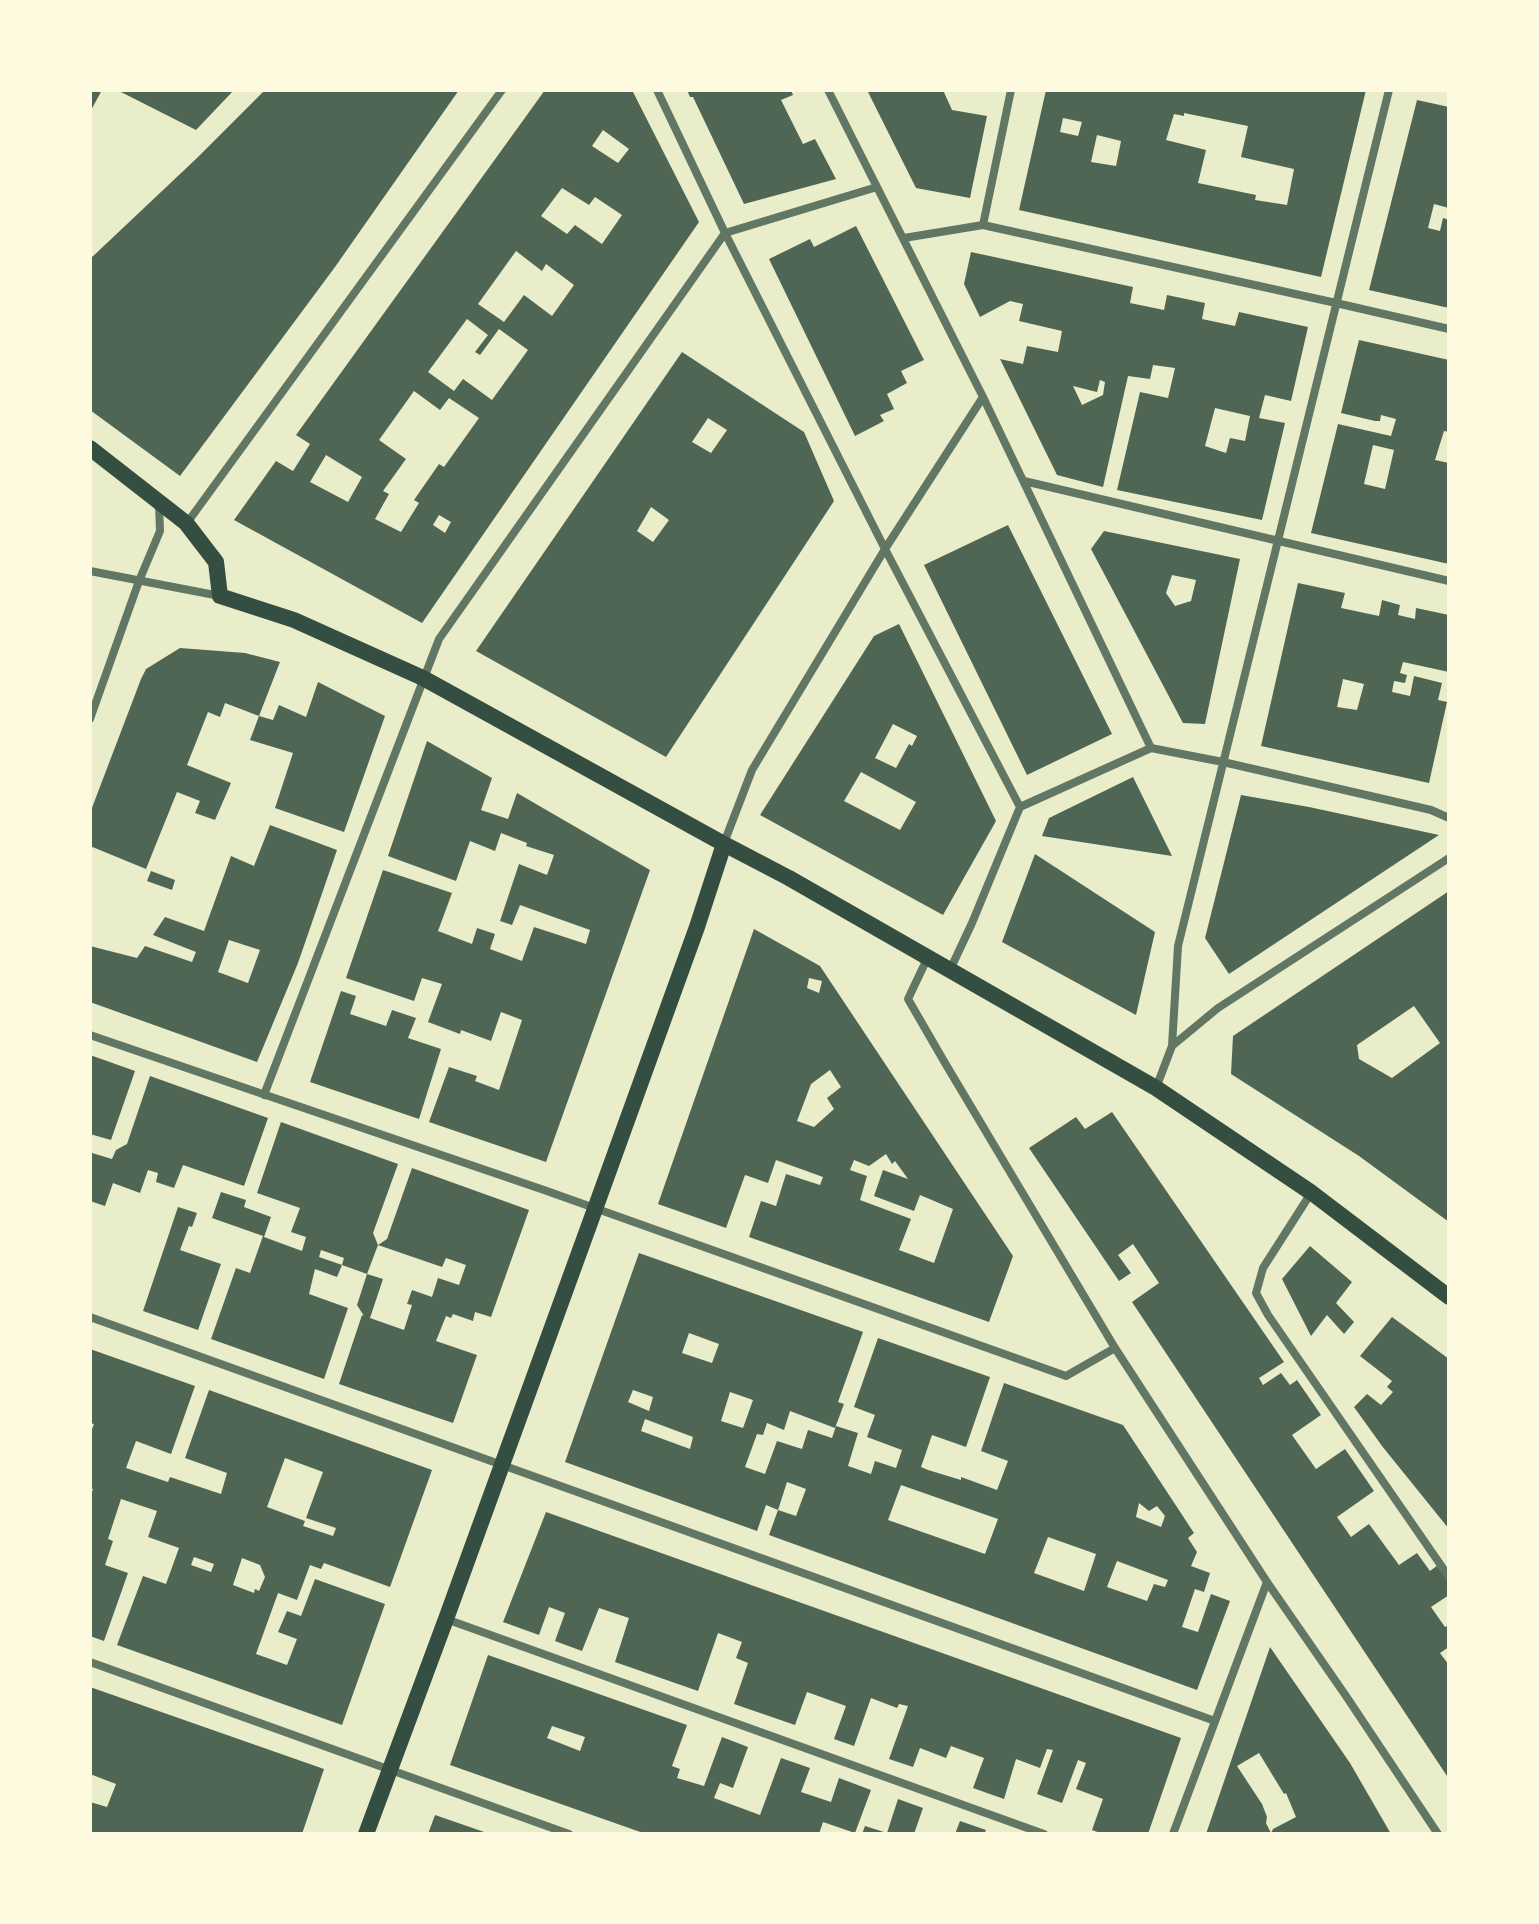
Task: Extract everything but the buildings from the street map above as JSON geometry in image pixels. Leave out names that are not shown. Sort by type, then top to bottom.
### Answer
[{"type":"main road","points":[[90,448],[186,523],[216,562],[220,596],[294,620],[423,678],[789,878],[1156,1088],[1312,1193],[1449,1297]]},
{"type":"main road","points":[[366,1834],[697,927],[724,844]]},
{"type":"street","points":[[186,523],[502,90]]},
{"type":"street","points":[[657,90],[725,233],[1020,807]]},
{"type":"street","points":[[828,90],[983,397],[1151,748]]},
{"type":"street","points":[[983,225],[1011,90]]},
{"type":"street","points":[[1156,1088],[1172,1046],[1178,946],[1389,90]]},
{"type":"street","points":[[264,1095],[439,639],[725,233],[877,187]]},
{"type":"street","points":[[904,238],[983,225],[1449,329]]},
{"type":"street","points":[[724,844],[752,770],[885,549],[983,397]]},
{"type":"street","points":[[1024,481],[1449,581]]},
{"type":"street","points":[[90,719],[160,531],[159,501]]},
{"type":"street","points":[[90,571],[220,596]]},
{"type":"street","points":[[949,970],[1020,807],[1151,748],[1431,810],[1449,818]]},
{"type":"street","points":[[1172,1046],[1218,1008],[1449,858]]},
{"type":"street","points":[[927,959],[908,999],[1115,1348],[1267,1582],[1438,1834]]},
{"type":"street","points":[[90,1035],[1066,1376],[1115,1348]]},
{"type":"street","points":[[1312,1193],[1263,1268],[1256,1293],[1268,1315],[1449,1577]]},
{"type":"street","points":[[90,1317],[1215,1721]]},
{"type":"street","points":[[1173,1834],[1267,1582]]},
{"type":"street","points":[[446,1619],[1044,1834]]},
{"type":"street","points":[[90,1662],[569,1834]]}]
